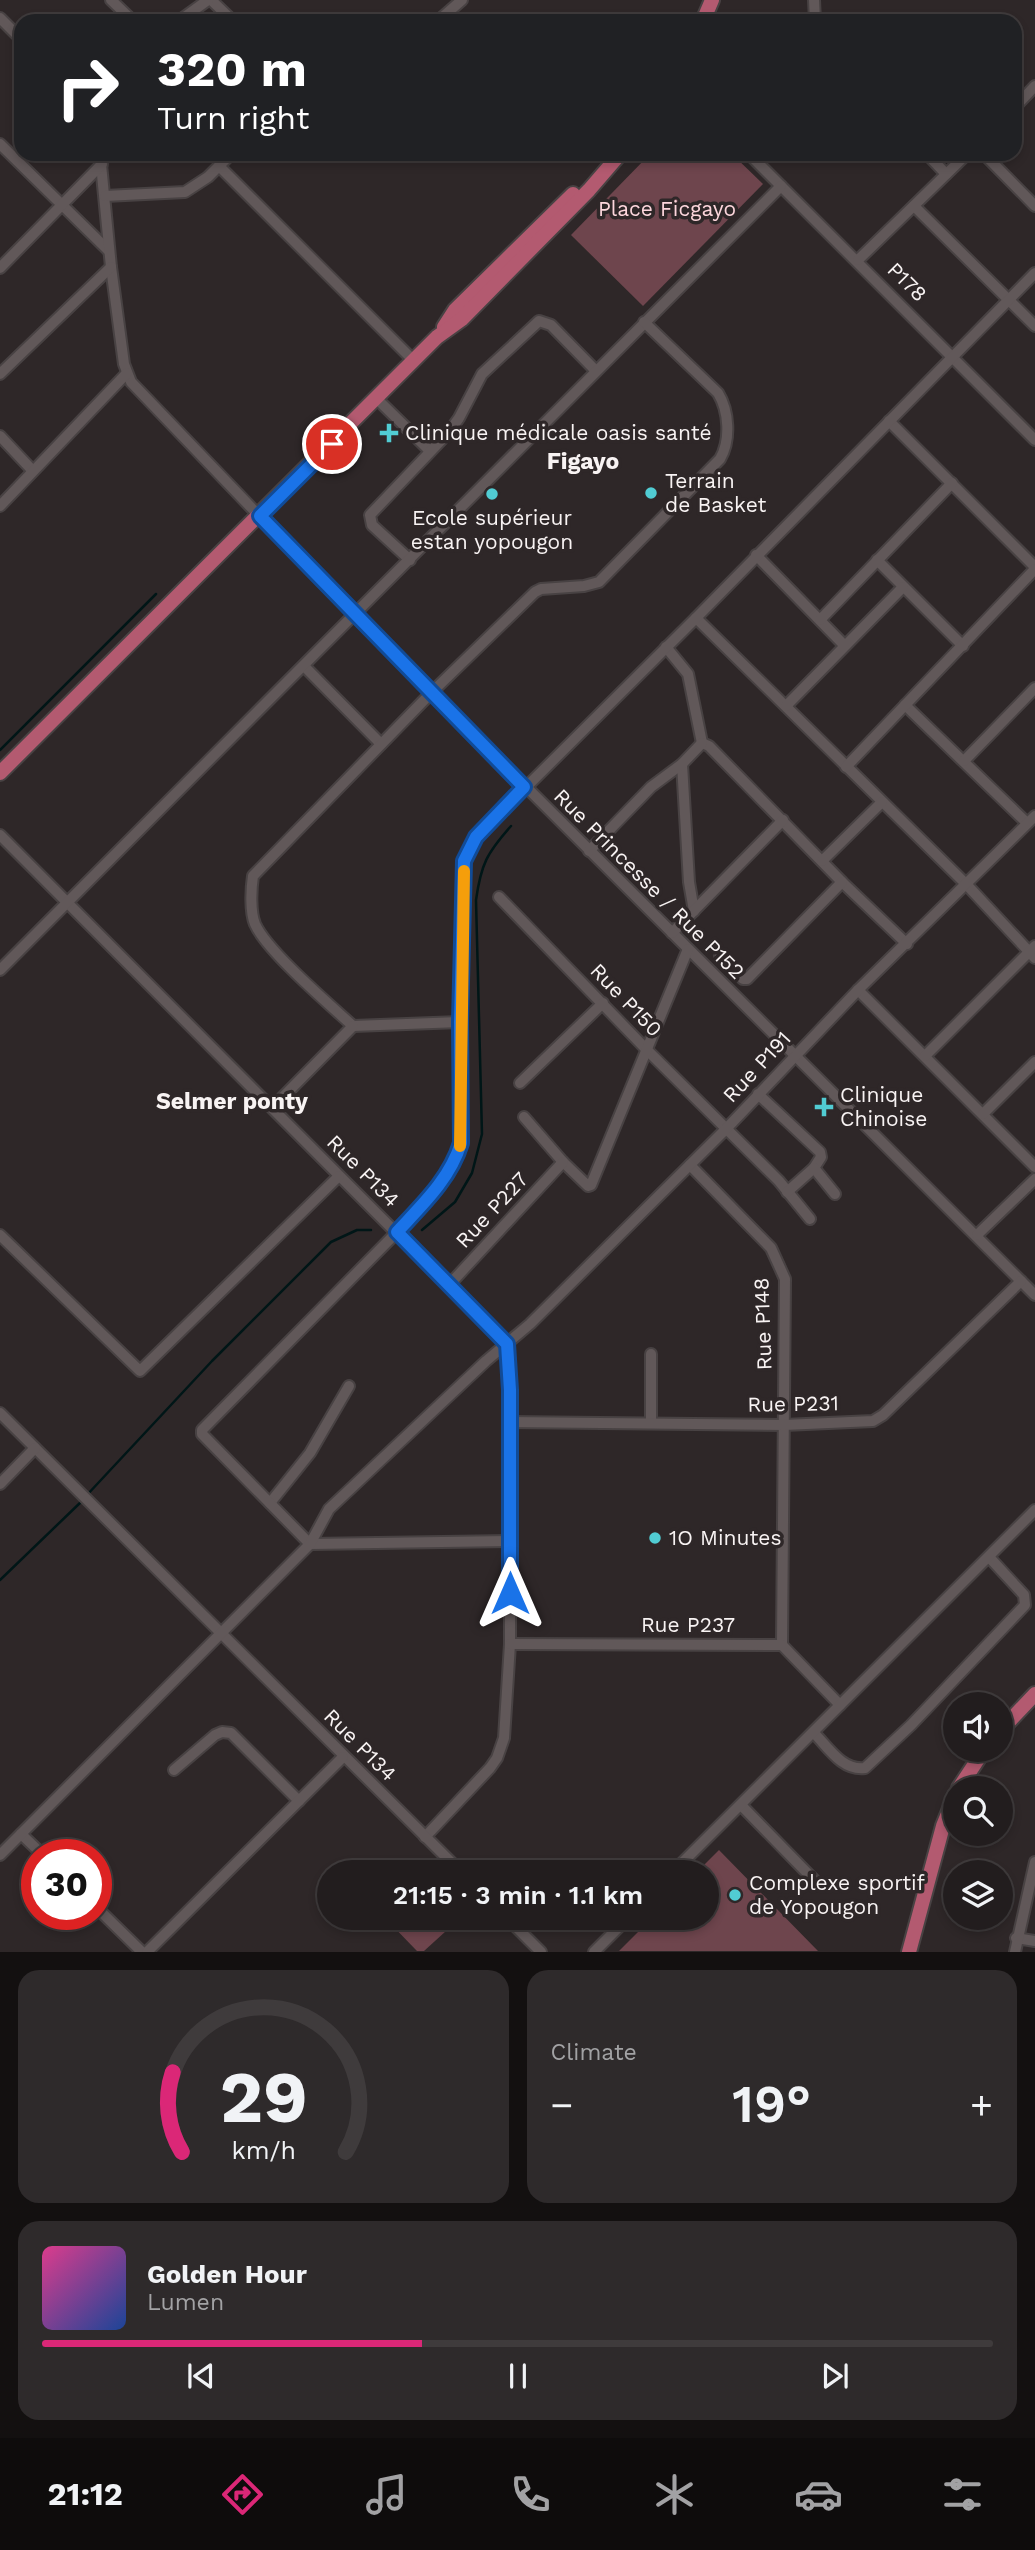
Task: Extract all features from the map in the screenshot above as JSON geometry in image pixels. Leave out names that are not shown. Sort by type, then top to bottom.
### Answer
[{"type":"main road","points":[[0,773],[377,399],[437,337],[455,310],[471,293],[611,161]]},
{"type":"main road","points":[[1013,1717],[1035,1694]]},
{"type":"main road","points":[[909,1951],[943,1826]]},
{"type":"street","points":[[111,0],[126,14]]},
{"type":"street","points":[[189,14],[209,0],[225,14]]},
{"type":"street","points":[[446,14],[462,0]]},
{"type":"street","points":[[0,18],[14,32]]},
{"type":"street","points":[[0,37],[9,27]]},
{"type":"street","points":[[1022,100],[1035,86]]},
{"type":"street","points":[[0,144],[14,158]]},
{"type":"street","points":[[17,161],[109,251]]},
{"type":"street","points":[[2,263],[62,205],[99,161]]},
{"type":"street","points":[[0,506],[127,373],[109,251],[101,161]]},
{"type":"street","points":[[104,196],[185,192],[208,177],[224,161]]},
{"type":"street","name":"P178","points":[[756,161],[858,260],[1035,440]]},
{"type":"street","points":[[934,161],[946,174]]},
{"type":"street","points":[[858,260],[960,161]]},
{"type":"street","points":[[991,161],[1035,206]]},
{"type":"street","points":[[219,166],[414,361]]},
{"type":"street","points":[[0,970],[781,186]]},
{"type":"street","points":[[914,206],[1035,326]]},
{"type":"street","points":[[0,374],[111,267]]},
{"type":"street","points":[[509,1541],[310,1544],[202,1434],[202,1430],[397,1232],[438,1186],[455,1162],[461,1143],[462,1122],[460,1022],[464,861],[476,837],[1035,274]]},
{"type":"street","points":[[410,560],[372,525],[370,515],[459,418],[482,374],[539,321],[551,325],[596,371]]},
{"type":"street","points":[[353,1026],[272,947],[257,928],[254,917],[253,876],[431,693],[536,592],[541,589],[584,586],[599,582],[720,459],[726,443],[724,403],[718,393],[644,322]]},
{"type":"street","name":"Rue Princesse / Rue P152","points":[[127,373],[143,397],[354,615],[1035,1295]]},
{"type":"street","points":[[377,399],[430,452]]},
{"type":"street","points":[[846,767],[1035,568],[889,421]]},
{"type":"street","points":[[0,436],[32,470]]},
{"type":"street","points":[[820,620],[952,483]]},
{"type":"street","points":[[756,555],[844,645]]},
{"type":"street","points":[[877,560],[963,646]]},
{"type":"street","points":[[786,706],[903,586]]},
{"type":"street","points":[[696,618],[1033,952],[925,1056]]},
{"type":"street","points":[[666,647],[688,674],[702,743]]},
{"type":"street","points":[[304,666],[381,744]]},
{"type":"street","points":[[964,761],[1035,688]]},
{"type":"street","points":[[905,705],[1031,819]]},
{"type":"street","points":[[590,851],[651,787],[682,764],[702,743]]},
{"type":"street","points":[[702,743],[709,746],[842,882],[907,944]]},
{"type":"street","points":[[682,764],[689,882],[694,911]]},
{"type":"street","points":[[822,861],[882,802]]},
{"type":"street","name":"Rue P191","points":[[0,1854],[310,1544],[329,1509],[507,1344],[690,1165],[858,990],[1031,819]]},
{"type":"street","points":[[672,933],[783,820]]},
{"type":"street","name":"Rue P134","points":[[0,835],[507,1344]]},
{"type":"street","points":[[720,956],[743,979],[747,979],[842,882]]},
{"type":"street","name":"Rue P150","points":[[499,897],[787,1192],[810,1219]]},
{"type":"street","points":[[524,1117],[563,1162],[588,1186],[591,1185],[688,949]]},
{"type":"street","points":[[858,990],[1035,1167]]},
{"type":"street","points":[[520,1083],[603,1003]]},
{"type":"street","points":[[273,1107],[353,1026],[460,1022]]},
{"type":"street","points":[[983,1114],[1035,1062]]},
{"type":"street","points":[[758,1094],[820,1152],[821,1157],[814,1168],[787,1192]]},
{"type":"street","name":"Rue P227","points":[[450,1284],[563,1162]]},
{"type":"street","name":"Rue P148","points":[[690,1165],[771,1248],[785,1279],[782,1645]]},
{"type":"street","points":[[814,1168],[835,1194]]},
{"type":"street","points":[[0,1235],[140,1371],[339,1176]]},
{"type":"street","points":[[977,1236],[1035,1178]]},
{"type":"street","name":"Rue P231","points":[[508,1422],[784,1425],[873,1421],[1021,1281]]},
{"type":"street","points":[[425,1837],[497,1758],[504,1738],[510,1644],[510,1390],[507,1344]]},
{"type":"street","points":[[651,1354],[651,1423]]},
{"type":"street","points":[[270,1503],[310,1454],[349,1386]]},
{"type":"street","name":"Rue P134","points":[[0,1413],[449,1860]]},
{"type":"street","points":[[0,1484],[35,1448]]},
{"type":"street","points":[[685,1860],[1035,1510]]},
{"type":"street","points":[[814,1732],[844,1764],[854,1769],[865,1768],[911,1725],[1025,1605],[1024,1595],[989,1557]]},
{"type":"street","name":"Rue P237","points":[[510,1644],[782,1645]]},
{"type":"street","points":[[782,1645],[840,1705]]},
{"type":"street","points":[[174,1770],[215,1735],[222,1732],[231,1734],[299,1801]]},
{"type":"street","points":[[112,1921],[145,1951],[343,1757]]},
{"type":"street","points":[[741,1805],[818,1884]]},
{"type":"street","points":[[21,1834],[26,1839]]},
{"type":"street","points":[[1015,1951],[1035,1862]]},
{"type":"street","points":[[520,1930],[541,1951]]},
{"type":"street","points":[[594,1951],[616,1930]]},
{"type":"street","points":[[1016,1938],[1035,1941]]},
{"type":"green space","name":"Place Ficgayo","points":[[643,161],[739,161],[763,184],[643,306],[571,235]]},
{"type":"green space","name":"Complexe sportif de Yopougon","points":[[719,1850],[818,1951],[619,1951],[640,1930],[719,1930],[719,1860],[709,1860]]},
{"type":"green space","points":[[397,1930],[446,1931],[424,1951],[417,1951]]},
{"type":"waterway","points":[[0,750],[156,594]]},
{"type":"waterway","points":[[422,1230],[455,1202],[472,1173],[482,1134],[476,900],[486,860],[511,826]]},
{"type":"waterway","points":[[86,1496],[212,1361],[331,1242],[357,1230],[371,1230]]},
{"type":"waterway","points":[[0,1580],[82,1501]]},
{"type":"slow traffic","points":[[460,1146],[464,871]]},
{"type":"place","name":"Clinique médicale oasis santé","points":[[389,433]]},
{"type":"place","name":"Terrain de Basket","points":[[651,493]]},
{"type":"place","name":"Ecole supérieur estan yopougon","points":[[492,494]]},
{"type":"place","name":"Clinique Chinoise","points":[[824,1107]]},
{"type":"place","name":"1O Minutes","points":[[655,1538]]},
{"type":"place","name":"Complexe sportif de Yopougon","points":[[735,1895]]},
{"type":"district","name":"Figayo","points":[[583,461]]},
{"type":"district","name":"Selmer ponty","points":[[232,1101]]},
{"type":"route","points":[[332,444],[260,516],[524,787],[476,837],[464,861],[460,1022],[461,1143],[455,1162],[438,1186],[397,1232],[507,1344],[510,1390],[510,1593]]}]
